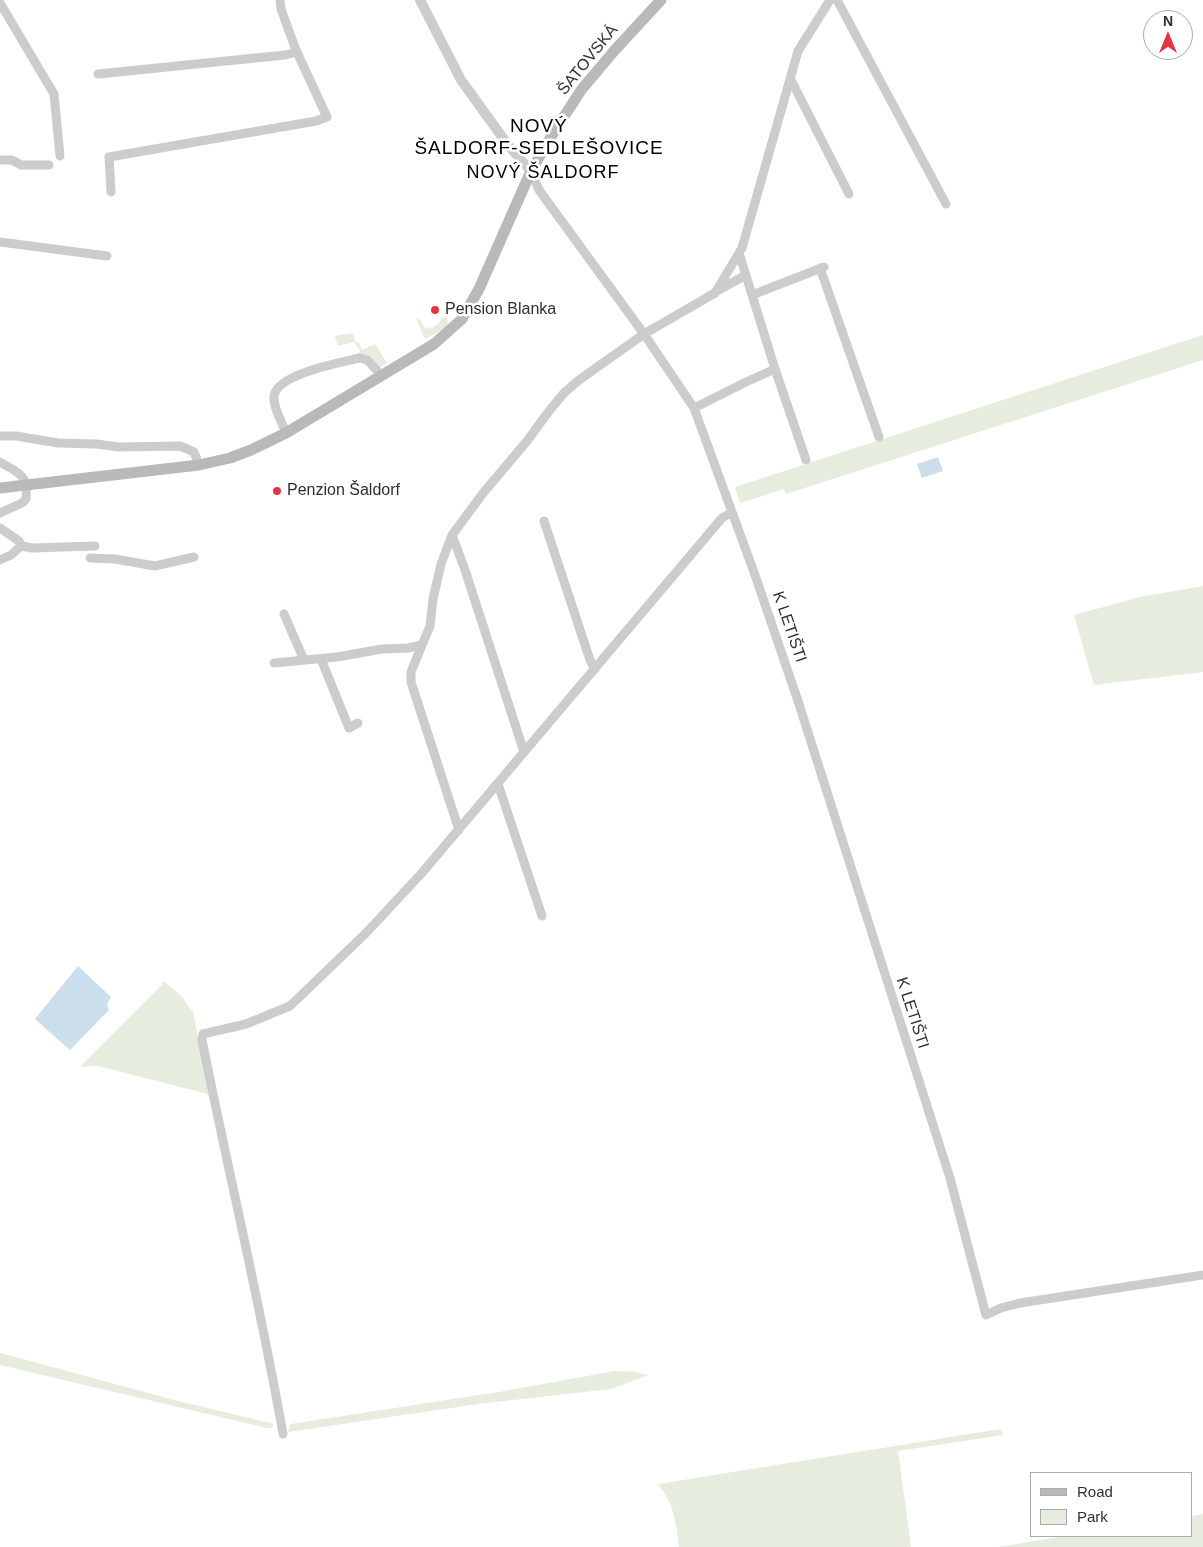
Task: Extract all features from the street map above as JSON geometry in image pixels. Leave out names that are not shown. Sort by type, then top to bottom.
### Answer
[{"type":"main road","name":"ŠATOVSKÁ","points":[[0,488],[199,464],[230,458],[286,433],[434,344],[462,319],[479,289],[531,171],[582,89],[661,0]]},
{"type":"street","points":[[111,192],[108,157],[307,122],[327,116],[297,52],[281,9],[280,0]]},
{"type":"street","points":[[283,1434],[271,1368],[215,1106],[202,1040],[203,1034],[246,1024],[290,1006],[366,933],[459,830],[722,518],[732,512],[694,408],[644,334],[538,190],[531,171],[498,132],[460,80],[420,0]]},
{"type":"street","points":[[715,292],[742,248],[798,51],[830,0]]},
{"type":"street","points":[[837,0],[946,204]]},
{"type":"street","points":[[0,3],[54,94],[60,156]]},
{"type":"street","points":[[98,74],[285,55],[297,52]]},
{"type":"street","points":[[790,78],[848,194]]},
{"type":"street","points":[[0,160],[12,160],[21,165],[49,165]]},
{"type":"street","points":[[0,242],[107,256]]},
{"type":"street","points":[[739,254],[806,460]]},
{"type":"street","points":[[752,295],[823,267],[879,437]]},
{"type":"street","points":[[459,830],[411,682],[411,672],[430,626],[433,599],[441,564],[452,535],[484,492],[564,393],[644,334],[746,276]]},
{"type":"street","points":[[286,433],[274,396],[276,390],[284,383],[318,368],[360,358],[367,360],[382,376]]},
{"type":"street","points":[[694,408],[775,369]]},
{"type":"street","points":[[0,436],[16,436],[58,443],[119,447],[180,446],[194,452],[199,464]]},
{"type":"street","points":[[0,462],[20,474],[27,485],[26,499],[22,504],[0,513]]},
{"type":"street","name":"K LETIŠTI","points":[[732,512],[801,710],[950,1178],[986,1315],[1001,1308],[1020,1303],[1203,1275]]},
{"type":"street","points":[[544,521],[594,669]]},
{"type":"street","points":[[0,528],[19,541],[20,546]]},
{"type":"street","points":[[452,535],[524,752]]},
{"type":"street","points":[[20,546],[32,548],[95,546]]},
{"type":"street","points":[[0,560],[11,555],[20,546]]},
{"type":"street","points":[[90,558],[115,559],[155,566],[194,557]]},
{"type":"street","points":[[284,614],[304,660]]},
{"type":"street","points":[[274,663],[422,645]]},
{"type":"street","points":[[321,658],[349,728],[358,723]]},
{"type":"street","points":[[498,784],[542,916]]},
{"type":"green space","points":[[446,315],[448,323],[445,328],[425,339],[416,318],[420,320],[426,329],[430,327],[431,329]]},
{"type":"green space","points":[[353,333],[355,341],[359,343],[362,350],[375,344],[387,363],[377,369],[366,357],[333,362],[354,354],[356,355],[360,351],[354,342],[338,346],[335,336]]},
{"type":"green space","points":[[1203,335],[1203,360],[786,494],[784,489],[740,503],[735,487]]},
{"type":"green space","points":[[1203,586],[1203,672],[1094,685],[1074,615],[1140,597]]},
{"type":"green space","points":[[164,981],[182,997],[193,1012],[211,1102],[208,1094],[98,1066],[80,1067]]},
{"type":"green space","points":[[0,1353],[178,1401],[274,1424],[272,1428],[267,1428],[0,1365]]},
{"type":"green space","points":[[615,1371],[636,1372],[648,1375],[611,1389],[478,1404],[288,1432],[291,1424],[499,1392]]},
{"type":"green space","points":[[1001,1429],[1003,1435],[898,1451],[911,1547],[679,1547],[671,1506],[658,1484]]},
{"type":"green space","points":[[1203,1514],[1203,1547],[998,1547],[1059,1537],[1193,1537],[1193,1516]]},
{"type":"water","points":[[938,457],[943,471],[922,478],[917,464]]},
{"type":"water","points":[[78,966],[111,997],[107,1004],[109,1010],[70,1050],[35,1019]]},
{"type":"place","name":"Pension Blanka","points":[[435,310]]},
{"type":"place","name":"Penzion Šaldorf","points":[[277,491]]},
{"type":"district","name":"NOVÝ ŠALDORF-SEDLEŠOVICE","points":[[539,138]]},
{"type":"district","name":"NOVÝ ŠALDORF","points":[[543,173]]}]
